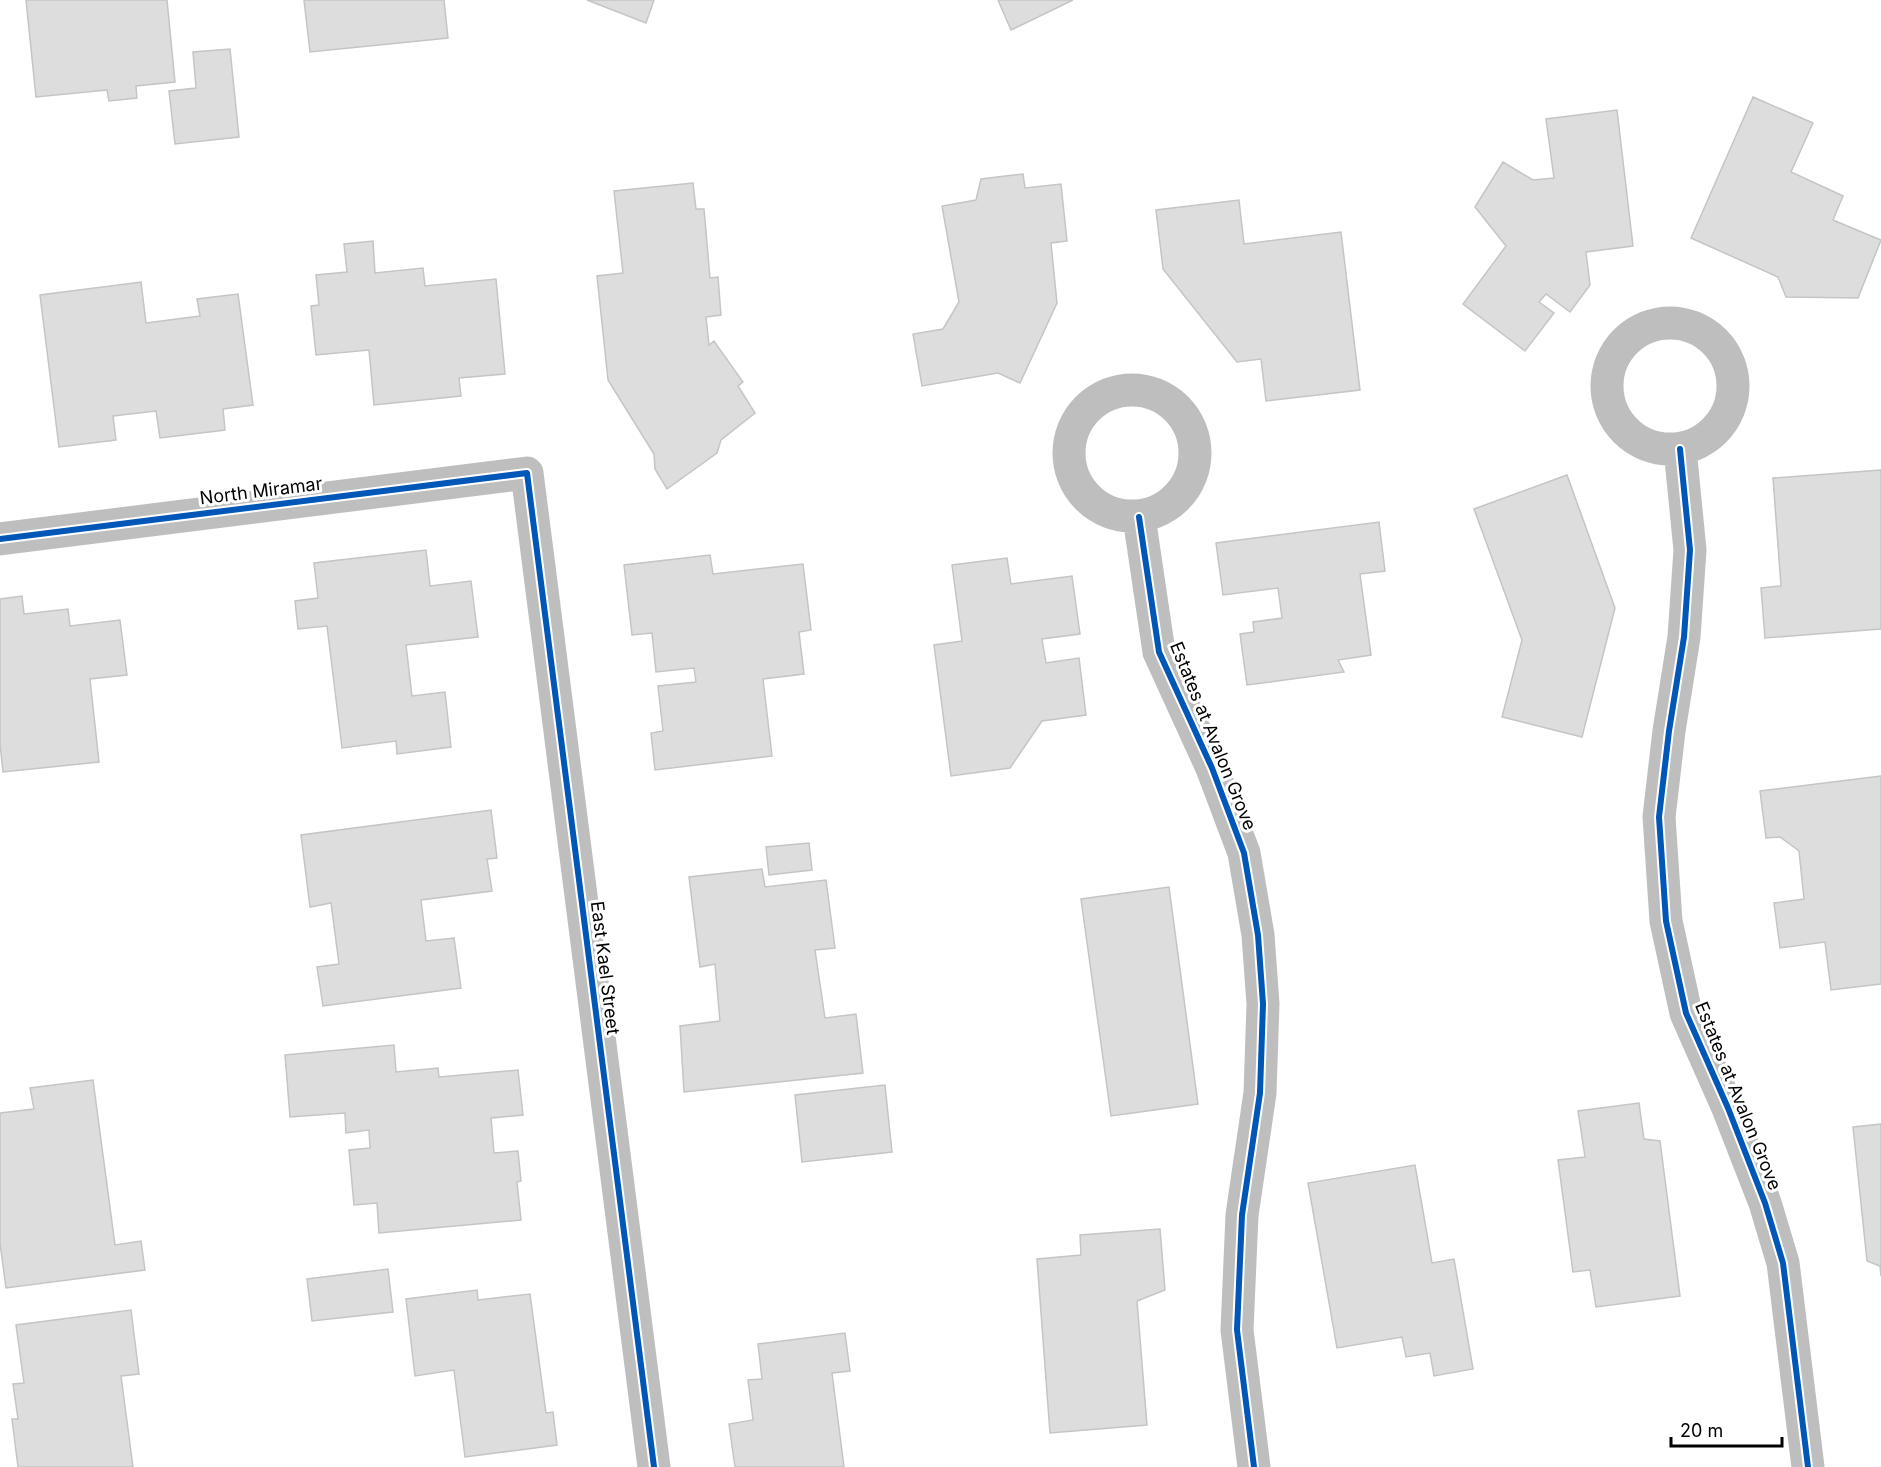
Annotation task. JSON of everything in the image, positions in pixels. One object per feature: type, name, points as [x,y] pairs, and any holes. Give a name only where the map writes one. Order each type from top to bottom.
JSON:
[{"type":"street","name":"Estates at Avalon Grove","points":[[1680,449],[1690,550],[1684,637],[1669,731],[1659,817],[1666,921],[1686,1013],[1728,1108],[1761,1192],[1783,1263],[1809,1467]]},
{"type":"street","name":"North Miramar","points":[[0,539],[527,473]]},
{"type":"street","name":"East Kael Street","points":[[527,473],[654,1467]]},
{"type":"street","name":"Estates at Avalon Grove","points":[[1139,517],[1159,652],[1212,768],[1244,853],[1257,935],[1263,1004],[1260,1093],[1242,1215],[1237,1330],[1254,1467]]},
{"type":"building","points":[[26,0],[167,0],[175,82],[136,86],[137,98],[109,101],[107,90],[36,97]]},
{"type":"building","points":[[304,0],[444,0],[448,38],[310,52]]},
{"type":"building","points":[[587,0],[654,0],[646,23]]},
{"type":"building","points":[[998,0],[1073,0],[1011,30]]},
{"type":"building","points":[[230,49],[239,137],[175,144],[169,91],[196,88],[193,52]]},
{"type":"building","points":[[1753,97],[1813,123],[1791,172],[1843,196],[1833,220],[1881,240],[1858,298],[1786,297],[1778,277],[1691,238]]},
{"type":"building","points":[[1617,110],[1633,246],[1586,252],[1590,285],[1570,312],[1546,294],[1539,302],[1554,313],[1525,351],[1463,304],[1506,246],[1475,207],[1503,162],[1533,180],[1554,178],[1546,119]]},
{"type":"building","points":[[1023,174],[1025,188],[1061,184],[1067,241],[1051,243],[1057,303],[1020,383],[998,373],[922,386],[913,334],[943,329],[959,302],[942,206],[976,200],[981,179]]},
{"type":"building","points":[[693,183],[696,209],[704,209],[710,278],[718,277],[721,315],[706,317],[709,345],[714,341],[743,382],[738,386],[755,413],[721,440],[717,453],[667,489],[655,469],[654,454],[608,380],[597,276],[623,273],[614,191]]},
{"type":"building","points":[[1239,200],[1244,244],[1341,232],[1360,390],[1266,401],[1261,359],[1237,362],[1163,269],[1156,210]]},
{"type":"building","points":[[373,241],[375,273],[423,268],[425,286],[496,279],[505,374],[459,378],[461,396],[374,405],[369,350],[316,355],[311,306],[319,305],[316,275],[347,272],[344,244]]},
{"type":"building","points":[[141,282],[146,323],[200,316],[197,299],[238,294],[253,405],[223,409],[225,430],[160,438],[156,411],[113,416],[116,440],[59,447],[40,295]]},
{"type":"building","points":[[1881,470],[1881,629],[1765,638],[1761,588],[1781,586],[1773,478]]},
{"type":"building","points":[[1567,475],[1615,608],[1582,737],[1502,717],[1522,640],[1474,509]]},
{"type":"building","points":[[1379,522],[1385,571],[1360,574],[1371,655],[1338,660],[1344,672],[1247,685],[1240,634],[1254,632],[1253,622],[1282,618],[1278,588],[1223,595],[1216,543]]},
{"type":"building","points":[[426,550],[430,586],[471,581],[478,637],[406,645],[412,696],[445,692],[451,747],[397,754],[396,741],[342,748],[327,626],[298,629],[295,601],[318,598],[314,563]]},
{"type":"building","points":[[710,555],[713,574],[803,564],[811,630],[799,632],[804,674],[763,679],[772,756],[655,770],[651,733],[663,731],[658,686],[696,682],[694,668],[656,672],[652,633],[632,635],[624,565]]},
{"type":"building","points":[[1007,558],[1011,584],[1072,576],[1080,634],[1042,639],[1046,663],[1079,658],[1086,715],[1042,721],[1010,768],[951,776],[934,645],[962,641],[952,565]]},
{"type":"building","points":[[22,596],[24,614],[68,609],[70,626],[120,620],[127,675],[90,679],[99,762],[3,772],[0,744],[0,599]]},
{"type":"building","points":[[1881,776],[1881,984],[1831,990],[1825,942],[1780,948],[1774,903],[1804,899],[1799,851],[1780,837],[1766,838],[1760,791]]},
{"type":"building","points":[[491,810],[497,858],[487,859],[492,891],[421,900],[426,941],[454,938],[461,988],[323,1006],[317,967],[339,964],[331,903],[310,907],[301,835]]},
{"type":"building","points":[[809,843],[812,870],[769,875],[766,847]]},
{"type":"building","points":[[762,869],[765,887],[826,880],[835,948],[815,950],[825,1018],[856,1014],[863,1073],[684,1092],[680,1026],[720,1021],[715,964],[700,967],[689,877]]},
{"type":"building","points":[[1169,887],[1198,1104],[1111,1116],[1081,899]]},
{"type":"building","points":[[394,1045],[396,1072],[438,1068],[439,1077],[518,1070],[523,1115],[491,1118],[494,1153],[518,1151],[521,1181],[517,1182],[521,1220],[379,1233],[377,1203],[354,1205],[349,1150],[370,1148],[369,1130],[346,1133],[345,1113],[290,1117],[285,1055]]},
{"type":"building","points":[[93,1080],[115,1245],[141,1241],[145,1270],[6,1288],[0,1243],[0,1113],[34,1109],[30,1088]]},
{"type":"building","points":[[885,1085],[892,1152],[802,1162],[795,1095]]},
{"type":"building","points":[[1639,1103],[1644,1139],[1660,1141],[1680,1296],[1596,1307],[1590,1270],[1573,1272],[1558,1160],[1585,1157],[1578,1111]]},
{"type":"building","points":[[1881,1124],[1881,1276],[1880,1266],[1867,1261],[1853,1127]]},
{"type":"building","points":[[1415,1165],[1432,1263],[1454,1259],[1473,1369],[1434,1376],[1430,1353],[1406,1357],[1402,1337],[1337,1348],[1308,1183]]},
{"type":"building","points":[[1160,1229],[1165,1290],[1137,1301],[1147,1425],[1050,1433],[1037,1259],[1081,1255],[1080,1235]]},
{"type":"building","points":[[388,1269],[393,1312],[312,1321],[307,1279]]},
{"type":"building","points":[[477,1290],[478,1300],[530,1294],[546,1413],[553,1412],[557,1445],[465,1457],[454,1370],[415,1376],[406,1299]]},
{"type":"building","points":[[131,1310],[139,1374],[121,1376],[133,1467],[18,1467],[12,1419],[18,1419],[13,1384],[24,1383],[16,1325]]},
{"type":"building","points":[[845,1333],[850,1371],[832,1373],[844,1467],[735,1467],[729,1424],[753,1420],[748,1380],[762,1379],[758,1344]]},
{"type":"cycle path","points":[[1680,449],[1690,550],[1684,637],[1669,731],[1659,817],[1666,921],[1686,1013],[1728,1108],[1765,1203],[1783,1263],[1808,1467]]},
{"type":"cycle path","points":[[0,539],[527,473],[654,1467]]},
{"type":"cycle path","points":[[1139,517],[1159,652],[1212,768],[1244,853],[1258,935],[1263,1004],[1260,1093],[1242,1215],[1237,1330],[1254,1467]]}]
